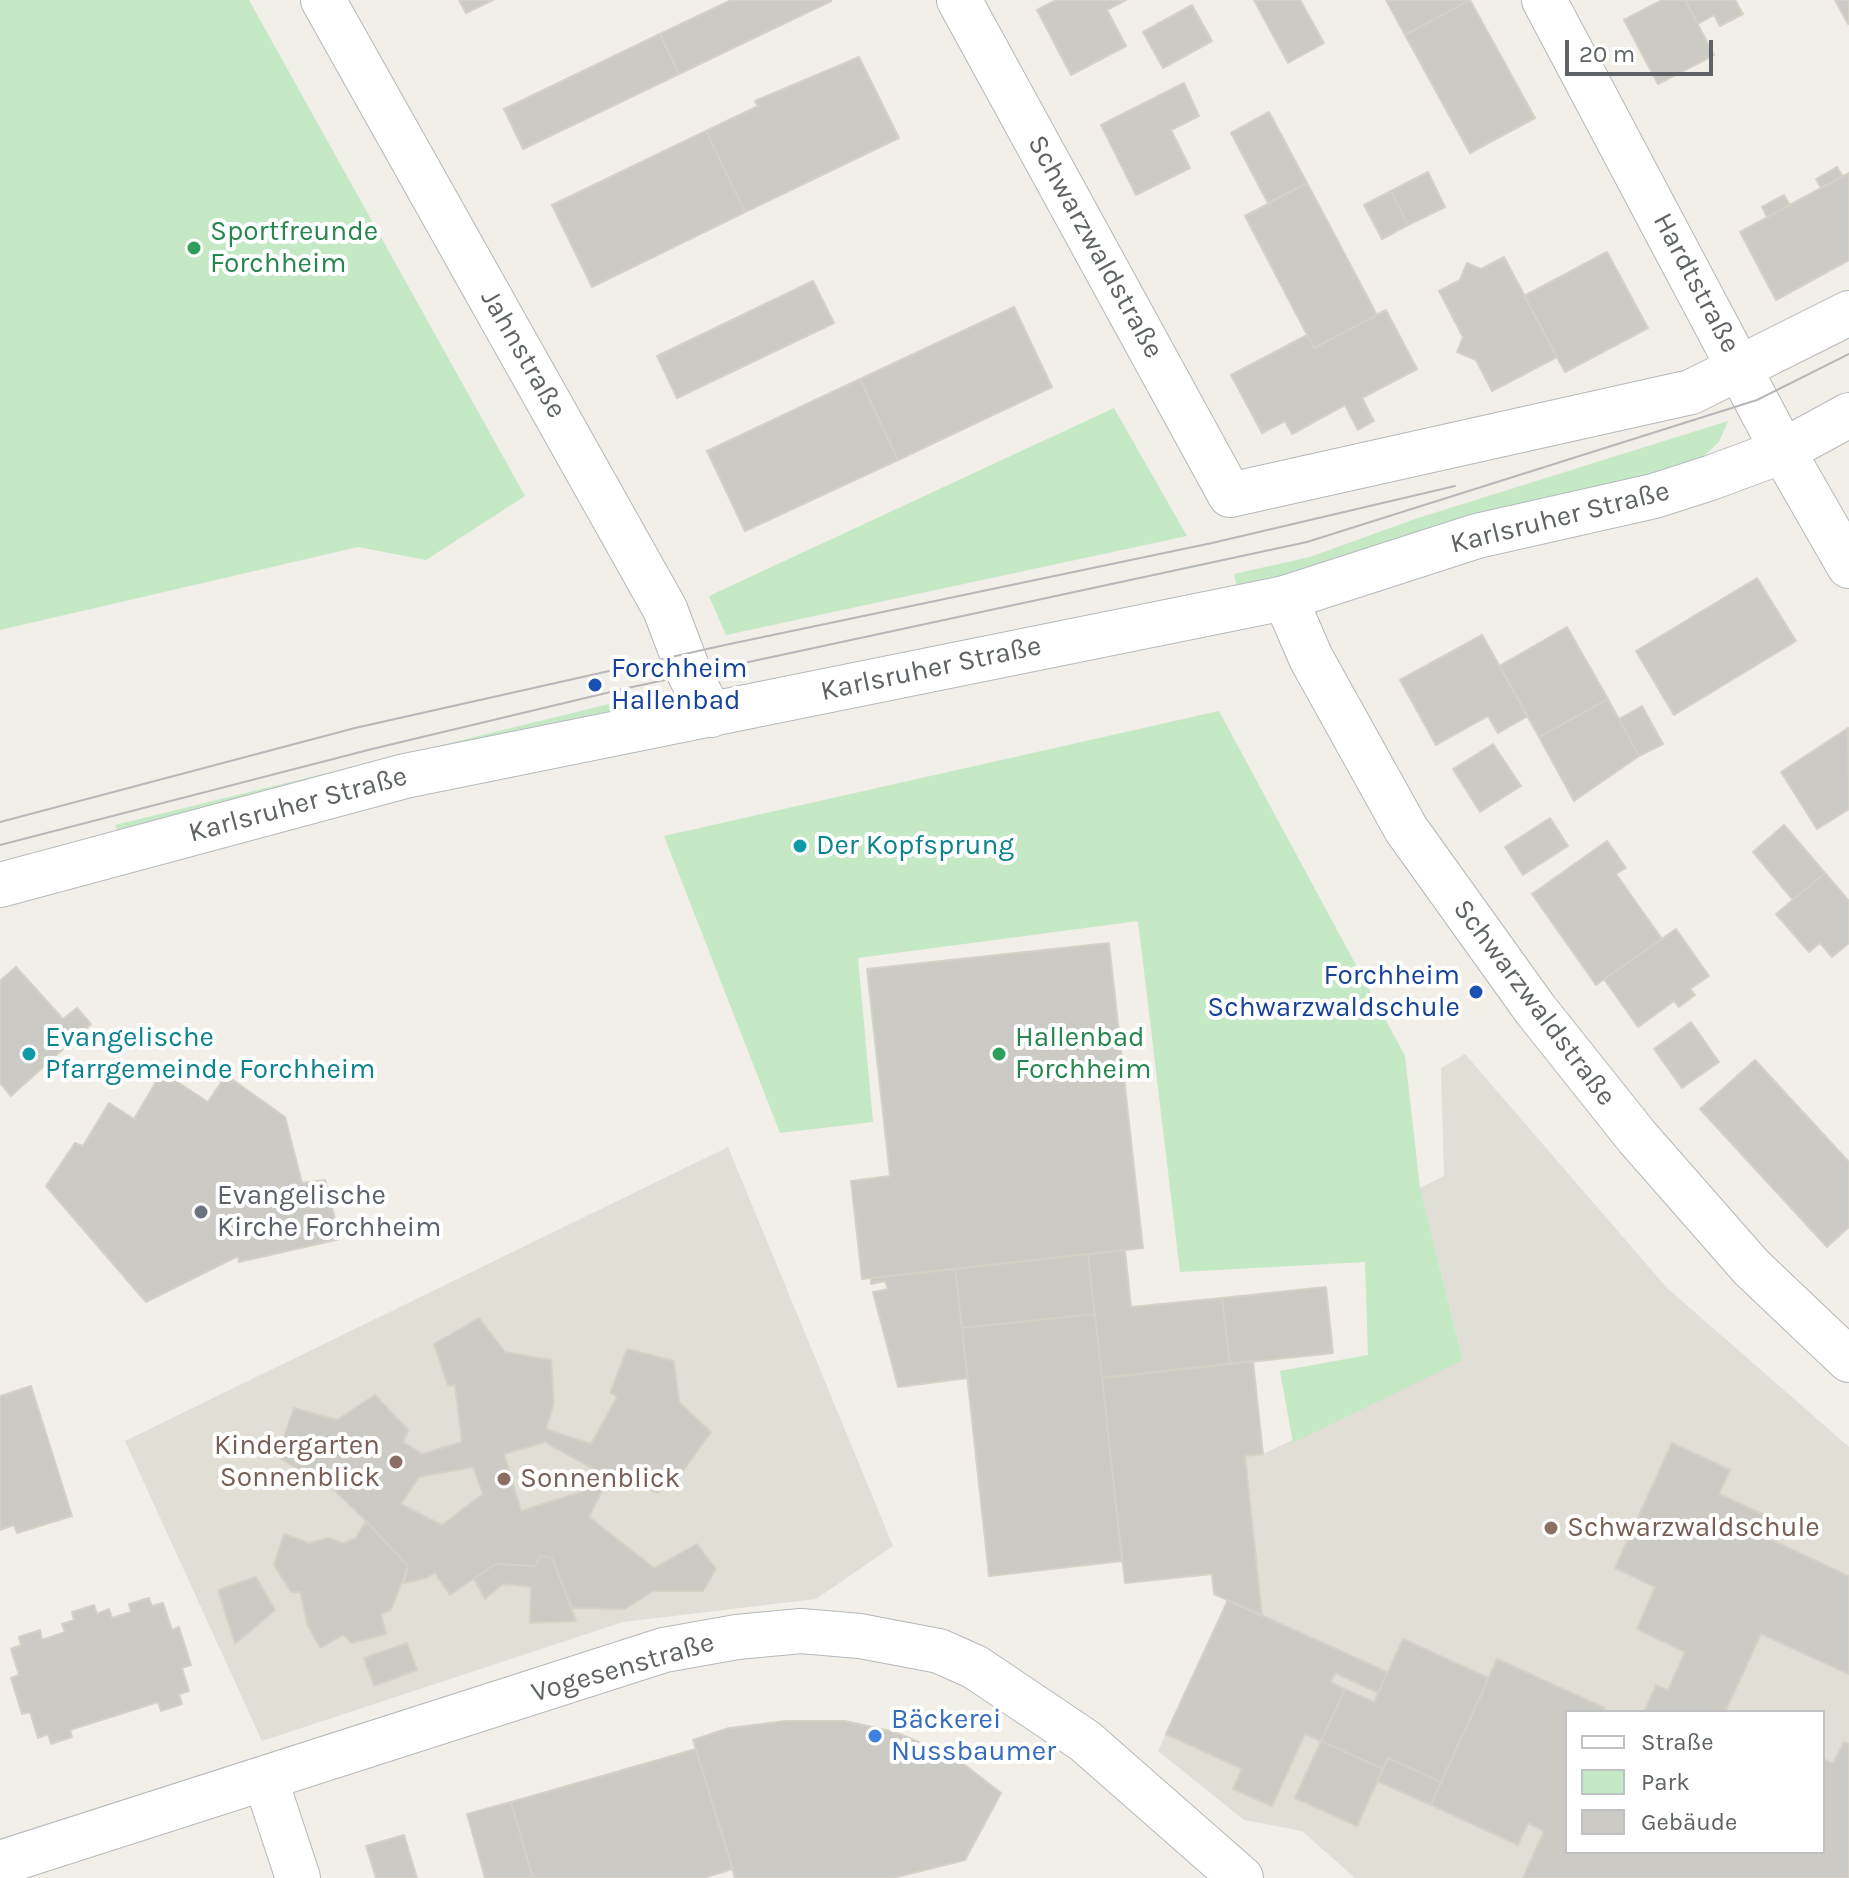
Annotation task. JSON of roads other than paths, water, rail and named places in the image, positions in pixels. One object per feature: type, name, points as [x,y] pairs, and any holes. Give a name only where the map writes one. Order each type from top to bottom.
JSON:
[{"type":"street","name":"Jahnstraße","points":[[323,0],[665,609],[690,675],[711,715]]},
{"type":"street","name":"Schwarzwaldstraße","points":[[959,0],[1230,495],[1691,392],[1742,367]]},
{"type":"street","name":"Hardtstraße","points":[[1544,0],[1742,367],[1783,451],[1849,566]]},
{"type":"street","points":[[1742,367],[1849,313]]},
{"type":"street","name":"Karlsruher Straße","points":[[0,885],[405,776],[1285,598],[1477,536],[1654,496],[1783,451],[1849,415]]},
{"type":"street","name":"Schwarzwaldstraße","points":[[1285,598],[1311,658],[1406,829],[1535,1009],[1637,1137],[1751,1267],[1849,1360]]},
{"type":"street","name":"Vogesenstraße","points":[[0,1863],[664,1650],[737,1637],[801,1631],[860,1636],[939,1651],[975,1667],[1085,1741],[1241,1878]]},
{"type":"street","points":[[265,1778],[298,1878]]},
{"type":"tram line","points":[[0,845],[372,749],[623,689],[1307,542],[1757,400],[1849,354]]},
{"type":"tram line","points":[[0,822],[355,728],[725,645],[1212,543],[1455,486]]},
{"type":"place","name":"Sportfreunde Forchheim","points":[[194,248]]},
{"type":"place","name":"Forchheim Hallenbad","points":[[595,685]]},
{"type":"place","name":"Der Kopfsprung","points":[[800,846]]},
{"type":"place","name":"Forchheim Schwarzwaldschule","points":[[1476,992]]},
{"type":"place","name":"Evangelische Pfarrgemeinde Forchheim","points":[[29,1054]]},
{"type":"place","name":"Hallenbad Forchheim","points":[[999,1054]]},
{"type":"place","name":"Evangelische Kirche Forchheim","points":[[201,1212]]},
{"type":"place","name":"Kindergarten Sonnenblick","points":[[396,1462]]},
{"type":"place","name":"Sonnenblick","points":[[504,1479]]},
{"type":"place","name":"Schwarzwaldschule","points":[[1551,1528]]},
{"type":"place","name":"Bäckerei Nussbaumer","points":[[875,1736]]}]
